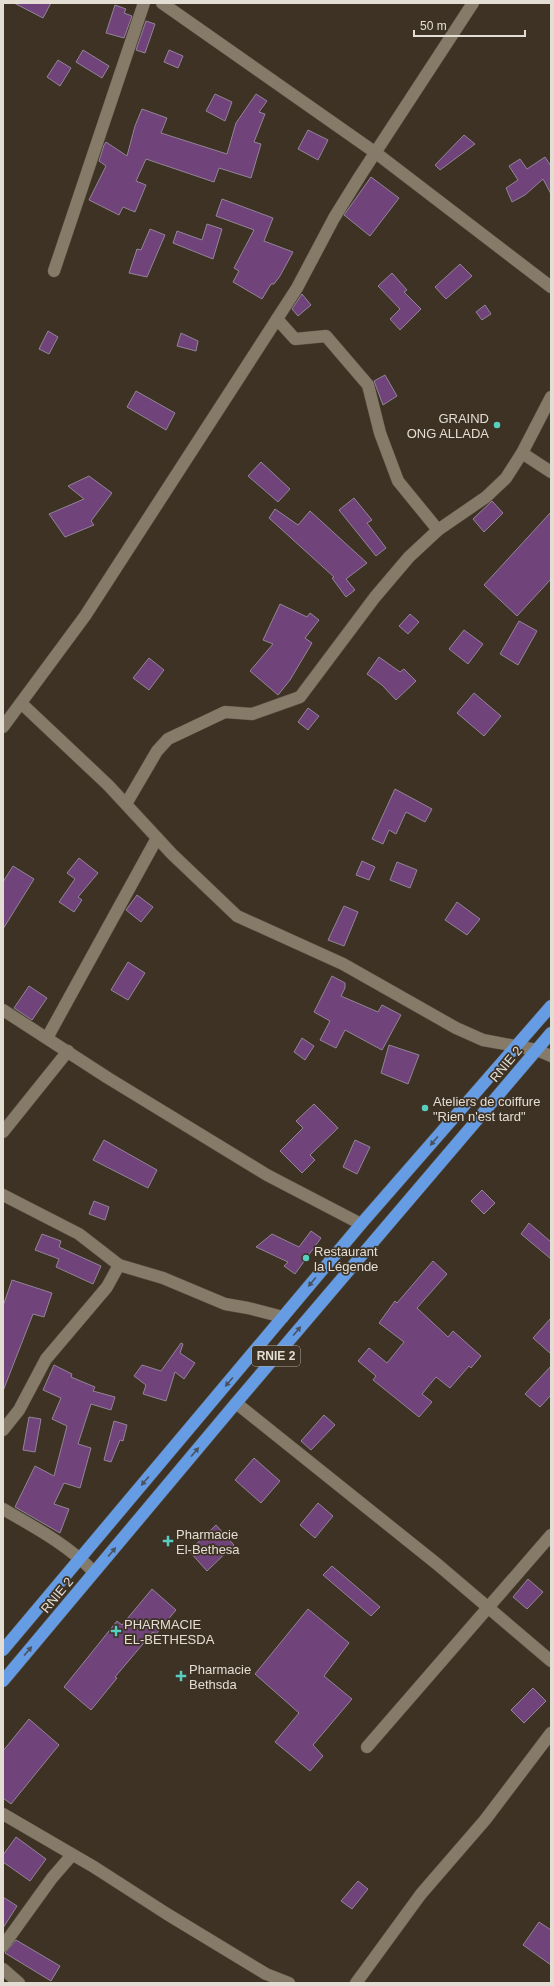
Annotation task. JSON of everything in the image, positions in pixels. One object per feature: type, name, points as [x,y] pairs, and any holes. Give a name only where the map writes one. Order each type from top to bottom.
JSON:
[{"type":"highway","name":"RNIE 2","points":[[3,1650],[361,1224],[551,1006]]},
{"type":"highway","name":"RNIE 2","points":[[3,1681],[236,1403],[551,1033]]},
{"type":"street","points":[[54,271],[144,3]]},
{"type":"street","points":[[162,3],[376,153],[551,288]]},
{"type":"street","points":[[3,727],[85,616],[297,288],[334,218],[473,3]]},
{"type":"street","points":[[277,319],[295,339],[326,336],[368,385],[380,433],[398,481],[438,530]]},
{"type":"street","points":[[126,804],[157,751],[168,739],[225,712],[252,714],[300,697],[376,597],[409,557],[438,530],[491,492],[506,478],[522,452],[551,397]]},
{"type":"street","points":[[522,452],[551,472]]},
{"type":"street","points":[[20,703],[62,740],[126,804],[157,838],[237,916],[343,964],[456,1028],[483,1040],[536,1050],[551,1056]]},
{"type":"street","points":[[47,1038],[157,838]]},
{"type":"street","points":[[3,1010],[27,1027],[68,1051],[108,1078],[267,1175],[361,1224]]},
{"type":"street","points":[[3,1132],[68,1051]]},
{"type":"street","points":[[3,1195],[79,1234],[119,1265],[163,1278],[225,1304],[284,1317]]},
{"type":"street","points":[[3,1430],[19,1410],[46,1359],[107,1286],[119,1265]]},
{"type":"street","points":[[236,1403],[437,1564],[551,1661]]},
{"type":"street","points":[[3,1510],[54,1539],[80,1558],[94,1572]]},
{"type":"street","points":[[367,1748],[551,1535]]},
{"type":"street","points":[[356,1983],[421,1894],[485,1820],[551,1733]]},
{"type":"street","points":[[3,1814],[266,1974],[289,1983]]},
{"type":"street","points":[[3,1946],[52,1878],[72,1855]]},
{"type":"street","points":[[3,1969],[19,1983]]},
{"type":"building","points":[[14,3],[51,3],[43,18]]},
{"type":"building","points":[[115,5],[126,9],[124,13],[132,16],[124,38],[106,33]]},
{"type":"building","points":[[146,21],[155,24],[145,53],[136,50]]},
{"type":"building","points":[[83,50],[109,66],[102,78],[76,62]]},
{"type":"building","points":[[169,50],[183,56],[178,68],[164,62]]},
{"type":"building","points":[[58,60],[71,68],[60,86],[47,77]]},
{"type":"building","points":[[215,94],[232,102],[225,121],[206,111]]},
{"type":"building","points":[[256,94],[267,101],[259,112],[265,114],[254,142],[261,144],[251,178],[219,168],[214,182],[146,159],[136,181],[146,185],[135,212],[123,207],[119,215],[89,200],[106,166],[99,161],[104,145],[106,142],[127,156],[135,126],[142,109],[167,118],[161,133],[227,154],[236,123]]},
{"type":"building","points":[[308,130],[328,140],[318,160],[298,149]]},
{"type":"building","points":[[464,135],[475,144],[440,170],[435,165]]},
{"type":"building","points":[[545,157],[551,166],[551,194],[543,179],[525,195],[512,202],[506,188],[518,180],[509,166],[520,159],[527,169]]},
{"type":"building","points":[[371,177],[399,198],[370,236],[344,215]]},
{"type":"building","points":[[222,199],[273,218],[264,241],[293,252],[280,276],[274,284],[271,284],[262,299],[233,282],[239,271],[234,268],[254,230],[216,216]]},
{"type":"building","points":[[207,224],[222,229],[213,259],[173,243],[177,231],[202,240]]},
{"type":"building","points":[[150,229],[165,235],[147,277],[129,273],[137,249],[141,250]]},
{"type":"building","points":[[460,264],[472,276],[446,299],[435,287]]},
{"type":"building","points":[[392,273],[407,290],[404,292],[421,309],[400,330],[390,319],[400,309],[378,286]]},
{"type":"building","points":[[302,294],[311,305],[298,316],[292,309]]},
{"type":"building","points":[[485,305],[491,314],[482,320],[476,312]]},
{"type":"building","points":[[48,331],[58,337],[49,354],[39,349]]},
{"type":"building","points":[[181,333],[198,341],[196,351],[177,346]]},
{"type":"building","points":[[385,375],[397,396],[383,405],[374,381]]},
{"type":"building","points":[[136,391],[175,413],[166,430],[127,407]]},
{"type":"building","points":[[261,462],[290,489],[278,502],[248,476]]},
{"type":"building","points":[[89,476],[112,493],[91,521],[94,525],[65,537],[49,514],[84,499],[68,486]]},
{"type":"building","points":[[354,498],[372,520],[367,523],[386,548],[376,556],[339,510]]},
{"type":"building","points":[[492,501],[503,513],[484,532],[473,519]]},
{"type":"building","points":[[275,509],[298,525],[310,511],[367,563],[346,579],[355,590],[346,597],[332,578],[334,577],[269,518]]},
{"type":"building","points":[[551,512],[551,579],[517,616],[484,585]]},
{"type":"building","points":[[280,604],[307,617],[310,613],[319,620],[305,638],[312,643],[290,680],[278,695],[250,671],[273,644],[263,640]]},
{"type":"building","points":[[410,614],[419,622],[408,634],[399,626]]},
{"type":"building","points":[[519,621],[537,631],[518,665],[500,654]]},
{"type":"building","points":[[464,630],[483,644],[468,664],[449,649]]},
{"type":"building","points":[[379,657],[400,672],[404,669],[416,681],[396,700],[382,685],[367,674]]},
{"type":"building","points":[[149,658],[164,670],[149,690],[133,678]]},
{"type":"building","points":[[474,693],[501,716],[484,736],[457,713]]},
{"type":"building","points":[[308,708],[319,716],[308,730],[298,722]]},
{"type":"building","points":[[395,789],[432,809],[425,822],[406,812],[396,834],[389,830],[383,844],[372,839]]},
{"type":"building","points":[[79,858],[98,873],[78,897],[82,900],[74,912],[59,902],[75,879],[67,873]]},
{"type":"building","points":[[362,861],[375,867],[369,880],[356,875]]},
{"type":"building","points":[[397,862],[417,870],[410,888],[390,880]]},
{"type":"building","points":[[13,866],[34,879],[3,929],[3,882]]},
{"type":"building","points":[[137,895],[153,907],[141,922],[126,910]]},
{"type":"building","points":[[457,902],[480,919],[467,935],[445,920]]},
{"type":"building","points":[[344,906],[358,912],[344,946],[328,940]]},
{"type":"building","points":[[128,962],[145,973],[128,1000],[111,990]]},
{"type":"building","points":[[332,976],[345,983],[345,988],[341,996],[378,1012],[382,1005],[401,1015],[382,1050],[345,1030],[336,1048],[320,1040],[330,1021],[314,1012]]},
{"type":"building","points":[[29,986],[47,998],[32,1020],[14,1008]]},
{"type":"building","points":[[302,1038],[314,1046],[305,1060],[294,1052]]},
{"type":"building","points":[[389,1045],[419,1055],[408,1084],[381,1073]]},
{"type":"building","points":[[314,1104],[338,1128],[310,1155],[315,1160],[302,1173],[280,1151],[303,1128],[296,1121]]},
{"type":"building","points":[[104,1140],[157,1170],[148,1188],[93,1160]]},
{"type":"building","points":[[355,1140],[370,1147],[357,1174],[343,1167]]},
{"type":"building","points":[[482,1190],[495,1203],[484,1214],[471,1201]]},
{"type":"building","points":[[94,1201],[109,1207],[105,1220],[89,1214]]},
{"type":"building","points":[[529,1223],[551,1242],[551,1259],[521,1234]]},
{"type":"building","points":[[311,1231],[321,1238],[295,1274],[284,1266],[288,1262],[256,1247],[272,1234],[299,1247]]},
{"type":"building","points":[[42,1234],[61,1241],[59,1247],[101,1266],[93,1284],[56,1267],[59,1259],[35,1250]]},
{"type":"building","points":[[433,1261],[447,1274],[417,1308],[448,1337],[453,1331],[481,1356],[471,1368],[469,1366],[450,1388],[436,1377],[422,1394],[432,1402],[419,1417],[373,1380],[376,1376],[358,1361],[369,1348],[387,1363],[404,1342],[379,1323],[395,1301],[397,1303]]},
{"type":"building","points":[[12,1280],[52,1293],[44,1317],[33,1314],[3,1391],[3,1306]]},
{"type":"building","points":[[551,1318],[551,1354],[533,1338]]},
{"type":"building","points":[[181,1343],[183,1344],[180,1353],[195,1363],[184,1379],[175,1372],[166,1401],[143,1394],[146,1385],[134,1376],[142,1365],[161,1371]]},
{"type":"building","points":[[54,1365],[72,1374],[71,1377],[95,1387],[93,1391],[115,1397],[111,1410],[91,1404],[78,1444],[91,1448],[80,1488],[64,1483],[54,1504],[69,1509],[60,1533],[15,1507],[35,1466],[54,1476],[67,1426],[52,1419],[61,1398],[43,1390]]},
{"type":"building","points":[[551,1366],[551,1395],[540,1407],[525,1394]]},
{"type":"building","points":[[324,1415],[335,1425],[311,1450],[301,1441]]},
{"type":"building","points":[[29,1417],[41,1419],[35,1452],[23,1450]]},
{"type":"building","points":[[114,1421],[127,1425],[123,1441],[120,1440],[111,1462],[104,1460]]},
{"type":"building","points":[[254,1458],[280,1481],[261,1503],[235,1480]]},
{"type":"building","points":[[318,1503],[333,1516],[315,1538],[300,1525]]},
{"type":"building","points":[[216,1525],[234,1545],[207,1571],[189,1551]]},
{"type":"building","points":[[332,1566],[380,1607],[371,1616],[323,1575]]},
{"type":"building","points":[[528,1579],[543,1592],[527,1609],[513,1597]]},
{"type":"building","points":[[152,1589],[176,1610],[156,1634],[153,1632],[115,1677],[117,1678],[91,1710],[64,1687],[117,1621],[122,1625]]},
{"type":"building","points":[[308,1609],[349,1643],[324,1676],[352,1699],[313,1745],[323,1756],[310,1771],[275,1742],[299,1713],[255,1674]]},
{"type":"building","points":[[533,1688],[546,1701],[524,1723],[511,1710]]},
{"type":"building","points":[[29,1719],[59,1745],[11,1804],[3,1798],[3,1751]]},
{"type":"building","points":[[16,1837],[46,1859],[30,1881],[3,1862],[3,1855]]},
{"type":"building","points":[[358,1881],[368,1889],[352,1909],[341,1901]]},
{"type":"building","points":[[3,1897],[17,1906],[3,1928]]},
{"type":"building","points":[[539,1922],[551,1930],[551,1965],[523,1945]]},
{"type":"building","points":[[16,1940],[60,1966],[51,1981],[5,1953]]},
{"type":"place","name":"GRAIND ONG ALLADA","points":[[497,425]]},
{"type":"place","name":"Ateliers de coiffure \"Rien n'est tard\"","points":[[425,1108]]},
{"type":"place","name":"Restaurant la Légende","points":[[306,1258]]},
{"type":"place","name":"Pharmacie El-Bethesa","points":[[168,1541]]},
{"type":"place","name":"PHARMACIE EL-BETHESDA","points":[[116,1631]]},
{"type":"place","name":"Pharmacie Bethsda","points":[[181,1676]]}]
